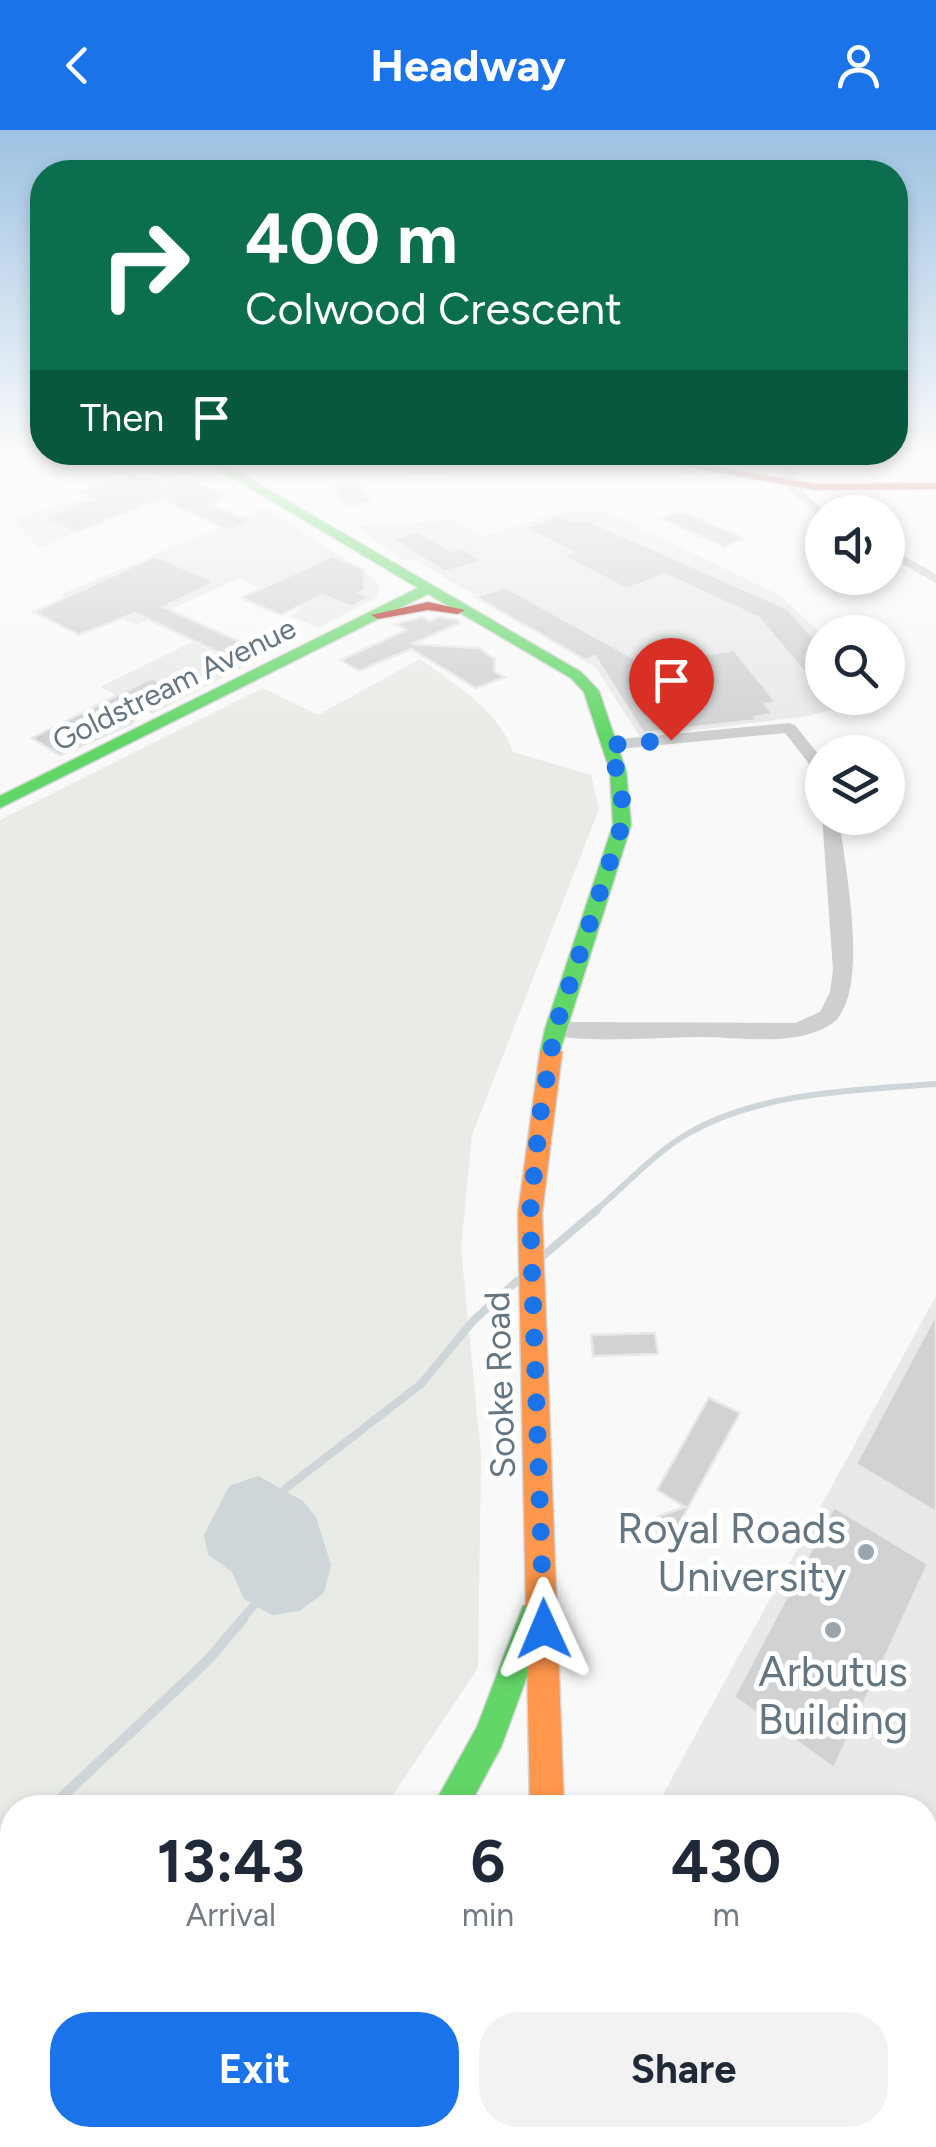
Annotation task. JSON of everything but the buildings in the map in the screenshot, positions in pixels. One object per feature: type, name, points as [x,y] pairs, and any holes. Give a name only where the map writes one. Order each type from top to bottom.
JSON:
[{"type":"main road","name":"Sooke Road","points":[[359,549],[576,676],[590,690],[622,789],[622,825],[555,1029],[540,1116],[530,1213],[547,1795]]},
{"type":"main road","name":"Goldstream Avenue","points":[[0,802],[427,590]]},
{"type":"main road","points":[[378,616],[428,606],[469,612]]},
{"type":"main road","points":[[456,1795],[490,1736],[543,1592]]},
{"type":"street","points":[[905,561],[936,578]]},
{"type":"street","points":[[609,745],[790,728],[805,747]]},
{"type":"street","points":[[555,1029],[795,1030],[820,1023],[835,1008],[840,988],[841,921],[832,835]]},
{"type":"shaded area","points":[[169,549],[329,549],[376,580],[380,590],[374,599],[318,628],[290,616],[302,609],[239,578],[137,625],[60,595]]},
{"type":"shaded area","points":[[388,549],[684,549],[781,596],[805,619],[805,715],[812,715],[640,737],[596,668],[414,559],[405,561]]},
{"type":"shaded area","points":[[192,642],[243,667],[152,714],[100,687]]},
{"type":"shaded area","points":[[420,659],[486,711],[513,752],[591,775],[599,809],[472,1135],[461,1248],[481,1455],[478,1668],[393,1795],[0,1795],[0,820],[263,688],[318,715]]},
{"type":"shaded area","name":"Royal Roads University","points":[[936,1296],[936,1795],[663,1795]]},
{"type":"shaded area","points":[[258,1476],[303,1501],[316,1517],[331,1565],[324,1593],[299,1611],[272,1615],[244,1599],[232,1572],[208,1554],[204,1535],[229,1486]]},
{"type":"waterway","points":[[594,1212],[664,1150],[717,1119],[809,1095],[936,1084]]},
{"type":"waterway","points":[[544,1255],[597,1210]]},
{"type":"waterway","points":[[285,1489],[421,1384],[473,1321],[517,1281]]},
{"type":"waterway","points":[[240,1621],[255,1604]]},
{"type":"waterway","points":[[64,1795],[207,1661],[243,1619]]},
{"type":"traffic: fast","points":[[361,549],[576,675],[591,691],[618,771],[622,825],[555,1029],[551,1052]]},
{"type":"traffic: fast","points":[[0,803],[427,589]]},
{"type":"traffic: fast","points":[[456,1795],[490,1736],[534,1617]]},
{"type":"traffic: slow","points":[[547,1795],[530,1213],[551,1052]]},
{"type":"traffic: jam","points":[[378,615],[428,606],[458,610]]},
{"type":"place","name":"Royal Roads University","points":[[866,1552]]},
{"type":"place","name":"Arbutus Building","points":[[833,1630]]},
{"type":"route","points":[[544,1629],[530,1288],[530,1213],[540,1116],[555,1029],[622,825],[622,789],[609,745],[671,740]]}]
